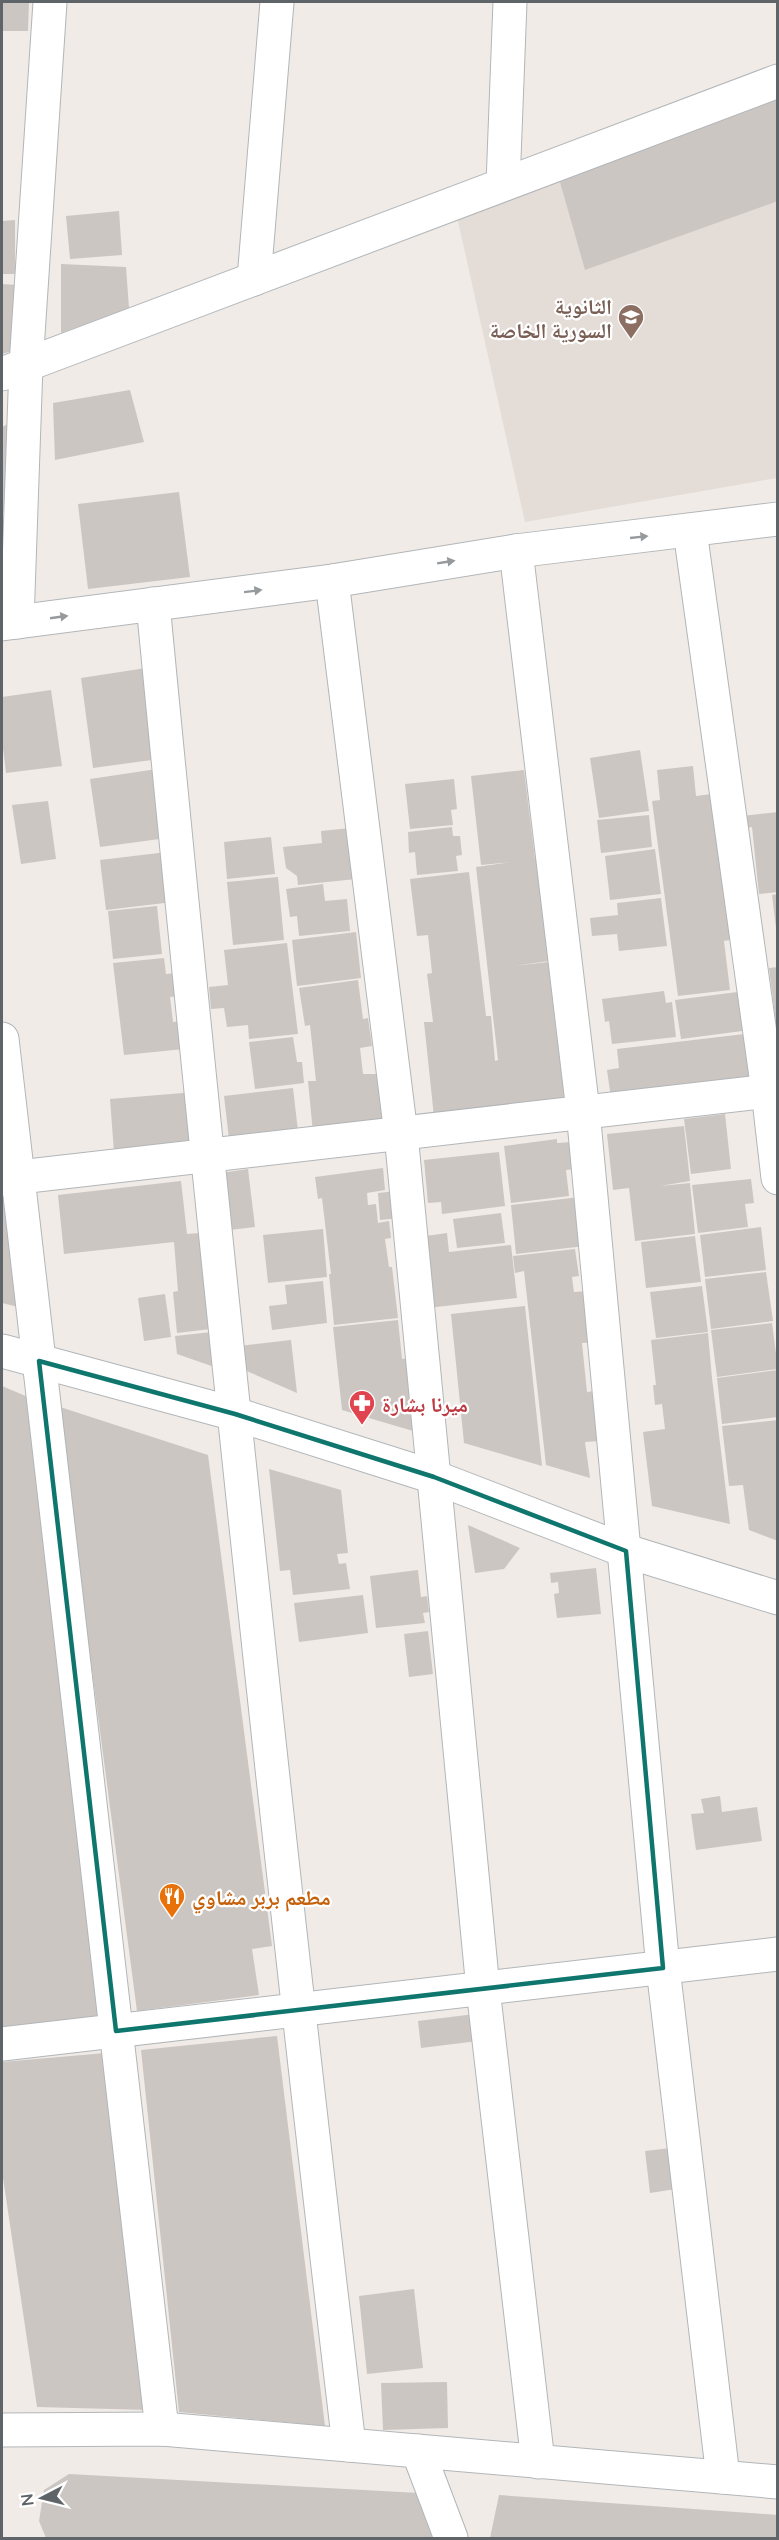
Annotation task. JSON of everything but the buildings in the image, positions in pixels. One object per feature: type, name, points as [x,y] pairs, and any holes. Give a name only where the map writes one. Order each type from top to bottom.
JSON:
[{"type":"street","points":[[50,2],[14,370],[9,623],[332,581],[516,551],[777,519]]},
{"type":"street","points":[[254,279],[277,2]]},
{"type":"street","points":[[503,184],[510,2]]},
{"type":"street","points":[[14,370],[777,81]]},
{"type":"street","points":[[690,531],[772,1090],[777,1178]]},
{"type":"street","points":[[516,551],[583,1111],[626,1551],[663,1968],[723,2477]]},
{"type":"street","points":[[332,581],[401,1134],[483,1989],[538,2462]]},
{"type":"street","points":[[153,604],[206,1156],[297,2010],[349,2445]]},
{"type":"street","points":[[2,1039],[10,1178],[39,1361],[162,2429]]},
{"type":"street","points":[[10,1178],[772,1090]]},
{"type":"street","points":[[2,1351],[235,1414],[434,1477],[626,1551],[777,1598]]},
{"type":"street","points":[[2,2044],[777,1954]]},
{"type":"street","points":[[2,2430],[162,2429],[777,2482]]},
{"type":"street","points":[[418,2451],[451,2538]]},
{"type":"highlighted area","points":[[39,1361],[235,1414],[434,1477],[626,1551],[663,1968],[116,2031]]},
{"type":"shaded area","name":"الثانوية السورية الخاصة","points":[[777,93],[777,478],[525,522],[454,203]]},
{"type":"place","name":"الثانوية السورية الخاصة","points":[[631,340]]},
{"type":"place","name":"ميرنا بشارة","points":[[362,1426]]},
{"type":"place","name":"مطعم بربر مشاوي","points":[[172,1919]]}]
